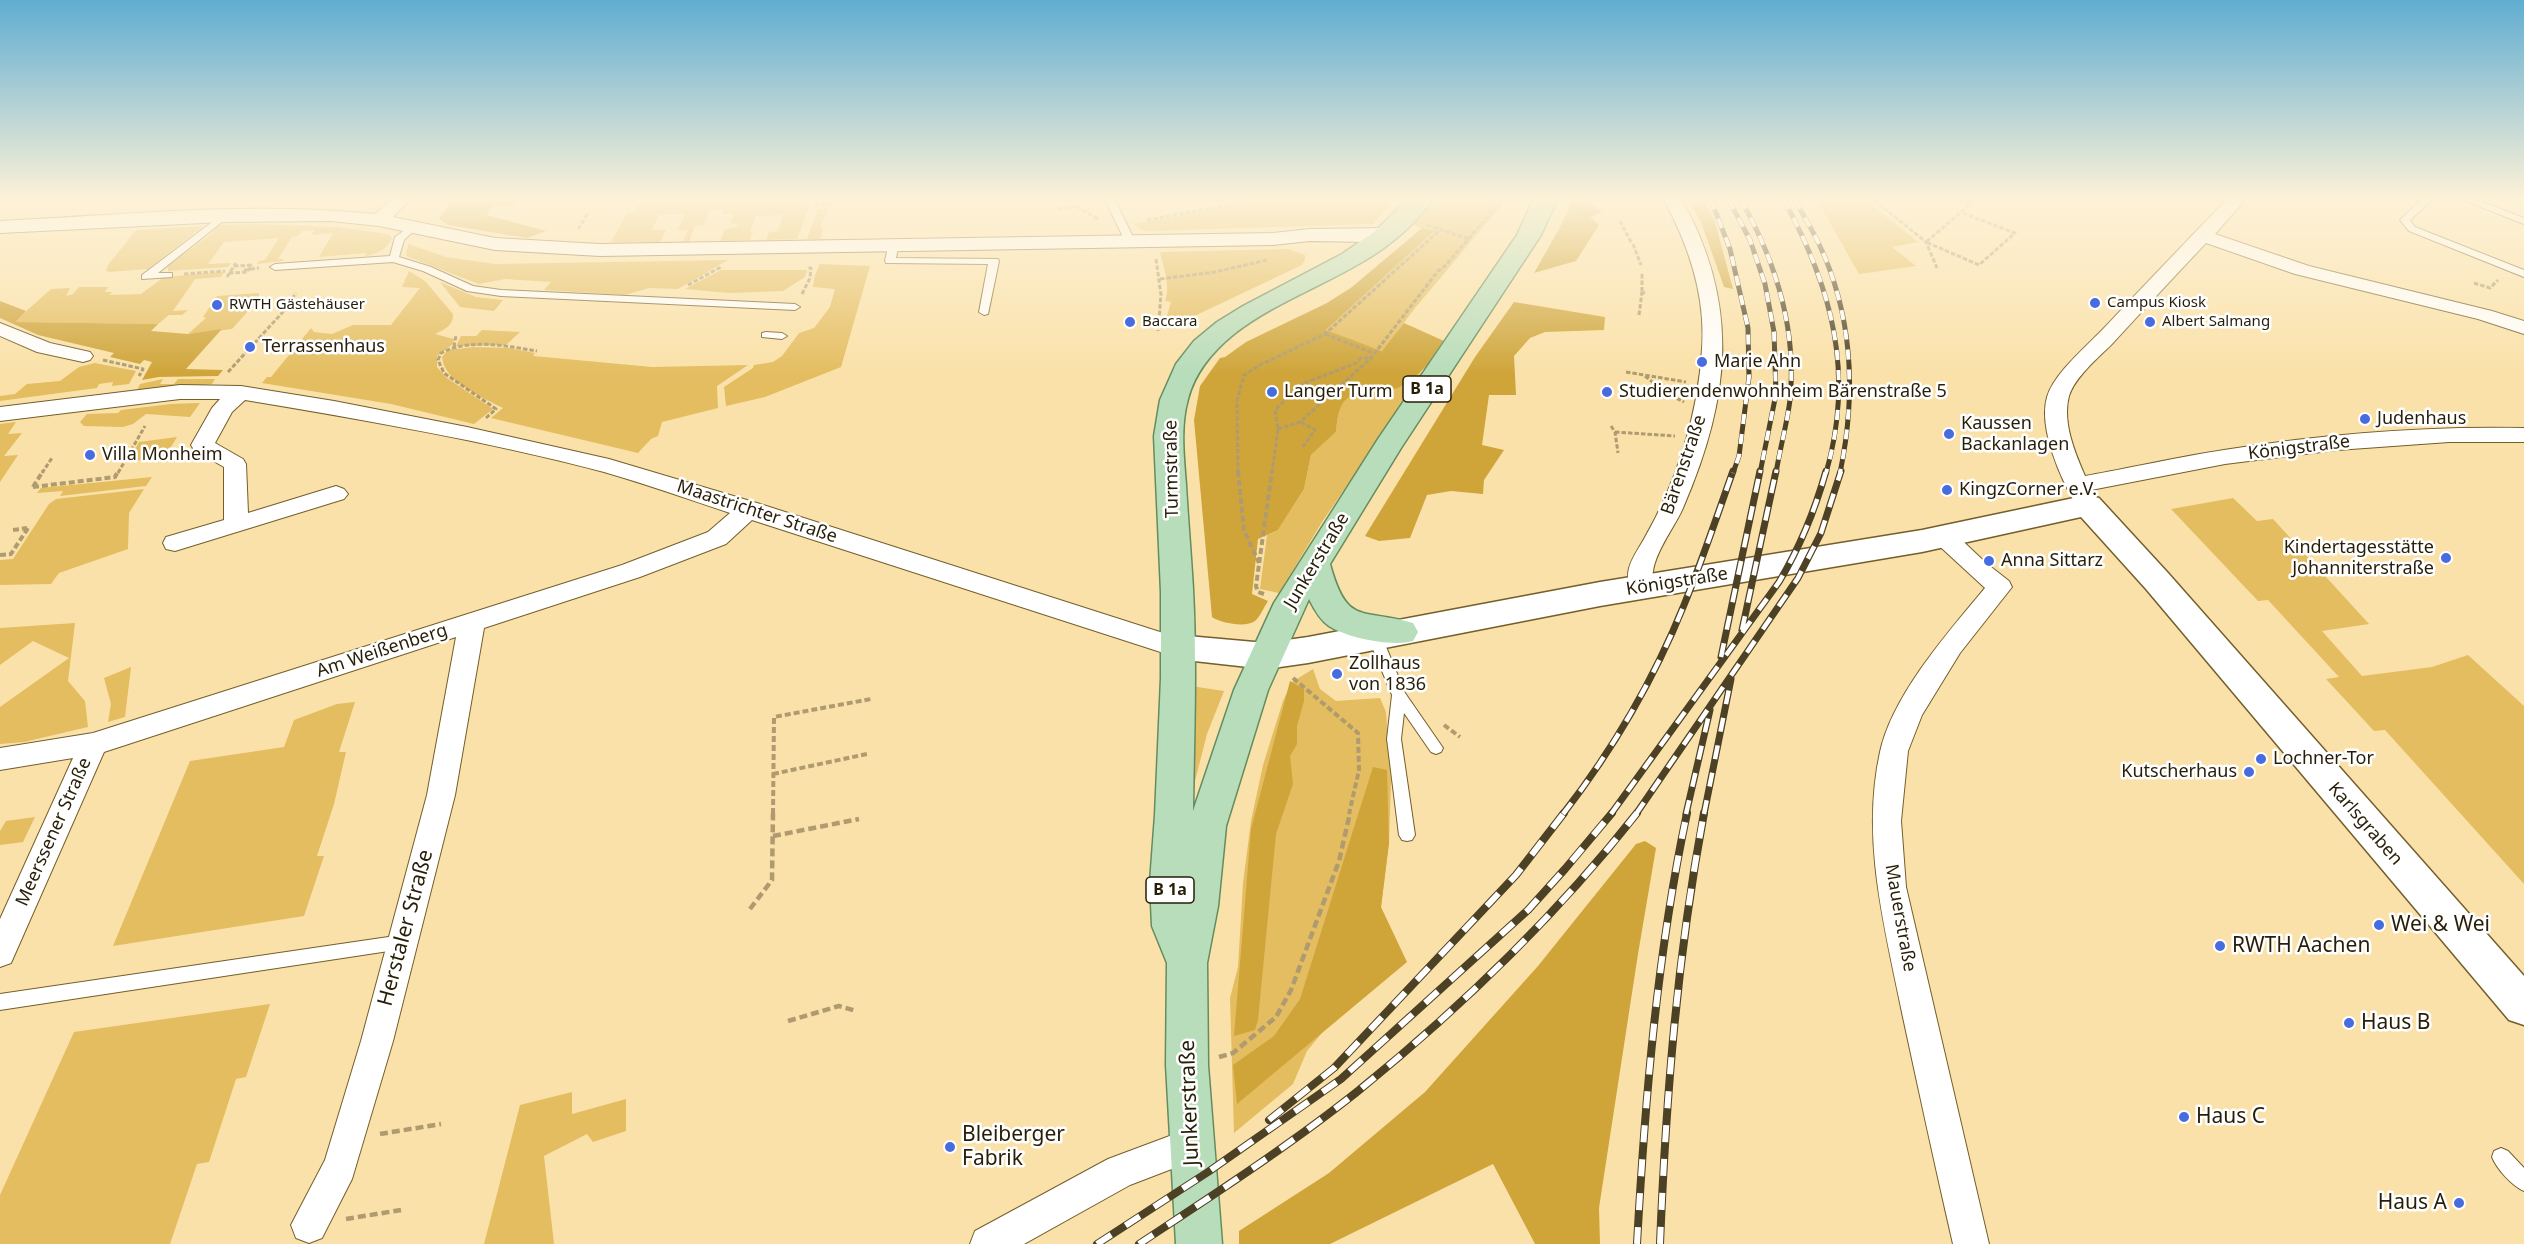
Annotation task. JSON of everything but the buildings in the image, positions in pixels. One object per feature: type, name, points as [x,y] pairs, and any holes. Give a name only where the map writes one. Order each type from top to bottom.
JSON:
[{"type":"main road","name":"Turmstraße","points":[[1176,647],[1177,592],[1168,436],[1169,415],[1174,393],[1190,363],[1213,338],[1235,320],[1337,268],[1350,258]]},
{"type":"main road","name":"Junkerstraße","points":[[1199,1244],[1187,1065],[1186,963],[1198,906],[1206,826],[1251,690],[1290,603],[1388,446],[1514,258]]},
{"type":"main road","points":[[1314,563],[1319,587],[1335,615],[1388,634]]},
{"type":"main road","name":"Junkerstraße","points":[[1176,647],[1178,678],[1174,815],[1169,882],[1172,926],[1186,963]]},
{"type":"street","points":[[1335,258],[1337,268]]},
{"type":"street","name":"Bärenstraße","points":[[1642,587],[1639,576],[1641,565],[1679,491],[1703,411],[1711,353],[1710,299],[1698,258]]},
{"type":"street","points":[[2082,495],[2062,446],[2058,426],[2057,398],[2067,381],[2086,359],[2182,258]]},
{"type":"street","points":[[2267,258],[2302,270],[2485,315],[2524,328]]},
{"type":"street","points":[[0,329],[44,348],[84,356]]},
{"type":"street","name":"Maastrichter Straße","points":[[0,414],[180,392],[241,393],[334,408],[467,434],[609,466],[750,509],[1176,647],[1266,656]]},
{"type":"street","points":[[236,525],[235,464],[202,446],[223,408],[241,393]]},
{"type":"street","name":"Königstraße","points":[[1266,656],[1642,587],[1943,536],[2082,495],[2223,458],[2311,445],[2467,433],[2524,435]]},
{"type":"street","points":[[175,543],[336,494]]},
{"type":"street","name":"Karlsgraben","points":[[2082,495],[2524,1006]]},
{"type":"street","name":"Am Weißenberg","points":[[0,759],[93,744],[631,571],[704,545],[729,530],[750,509]]},
{"type":"street","name":"Mauerstraße","points":[[1943,536],[1977,569],[2000,587],[1952,646],[1909,712],[1894,751],[1887,821],[1891,886],[1950,1161],[1971,1244]]},
{"type":"street","name":"Herstaler Straße","points":[[309,1225],[340,1167],[349,1139],[441,795],[472,622]]},
{"type":"street","name":"Meerssener Straße","points":[[0,953],[93,744]]},
{"type":"street","points":[[988,1244],[1120,1171],[1191,1146]]},
{"type":"lane","points":[[168,275],[146,277],[170,258]]},
{"type":"lane","points":[[891,258],[890,261],[994,261],[984,312]]},
{"type":"lane","points":[[2484,258],[2524,274]]},
{"type":"lane","points":[[275,267],[394,259],[427,269],[471,289],[501,293],[795,307]]},
{"type":"lane","points":[[766,335],[782,336]]},
{"type":"lane","points":[[1388,634],[1399,695],[1394,739],[1407,835]]},
{"type":"lane","points":[[1399,695],[1436,748]]},
{"type":"lane","points":[[0,1002],[402,942]]},
{"type":"lane","points":[[2501,1157],[2524,1182]]},
{"type":"path","points":[[1156,258],[1160,279],[1161,316],[1158,331]]},
{"type":"path","points":[[1160,279],[1215,272],[1271,258]]},
{"type":"path","points":[[1259,563],[1243,525],[1236,411],[1239,383],[1246,373],[1309,344],[1325,333],[1409,258]]},
{"type":"path","points":[[1278,429],[1300,422],[1371,358],[1438,270],[1450,258]]},
{"type":"path","points":[[1638,258],[1641,265]]},
{"type":"path","points":[[1933,258],[1937,268]]},
{"type":"path","points":[[1963,258],[1979,265],[1987,258]]},
{"type":"path","points":[[168,275],[227,274],[247,272],[252,265],[235,264],[227,274]]},
{"type":"path","points":[[795,307],[810,278],[812,268]]},
{"type":"path","points":[[1639,315],[1644,293],[1642,274]]},
{"type":"path","points":[[233,366],[296,293]]},
{"type":"path","points":[[1325,333],[1373,353]]},
{"type":"path","points":[[454,347],[456,335]]},
{"type":"path","points":[[467,434],[496,409],[444,373],[438,360],[441,353],[454,347],[511,346],[537,351]]},
{"type":"path","points":[[1258,592],[1259,563],[1278,429],[1275,410],[1302,384],[1356,363],[1361,358],[1371,358]]},
{"type":"path","points":[[106,360],[143,369],[142,371]]},
{"type":"path","points":[[1626,372],[1683,381]]},
{"type":"path","points":[[1644,375],[1666,393],[1703,411]]},
{"type":"path","points":[[1300,422],[1315,430],[1302,448]]},
{"type":"path","points":[[52,458],[33,487],[115,477],[145,426]]},
{"type":"path","points":[[1611,426],[1615,432],[1618,453]]},
{"type":"path","points":[[1615,432],[1696,440]]},
{"type":"path","points":[[0,555],[11,554],[28,528],[13,530]]},
{"type":"path","points":[[1233,1053],[1276,1017],[1291,990],[1339,861],[1359,770],[1358,733],[1266,656]]},
{"type":"path","points":[[750,909],[772,880],[774,717],[871,699]]},
{"type":"path","points":[[773,774],[867,754]]},
{"type":"path","points":[[772,836],[859,819]]},
{"type":"path","points":[[788,1021],[839,1006],[856,1011]]},
{"type":"path","points":[[349,1139],[441,1124]]},
{"type":"path","points":[[309,1225],[401,1210]]},
{"type":"shaded area","points":[[114,258],[162,258],[148,269],[109,272],[106,270]]},
{"type":"shaded area","points":[[179,258],[212,258],[208,264],[231,263],[228,267],[168,271],[168,266]]},
{"type":"shaded area","points":[[266,258],[284,259],[257,264]]},
{"type":"shaded area","points":[[411,258],[453,258],[495,264],[728,260],[678,289],[649,288],[625,295],[544,290],[551,282],[505,279],[479,284]]},
{"type":"shaded area","points":[[1161,258],[1305,258],[1302,265],[1186,320],[1166,319],[1171,302],[1165,301],[1167,283]]},
{"type":"shaded area","points":[[1386,258],[1404,258],[1326,330],[1382,351],[1404,323],[1444,341],[1425,368],[1398,388],[1368,391],[1351,395],[1346,399],[1339,412],[1336,432],[1311,455],[1304,489],[1278,530],[1258,539],[1252,594],[1268,601],[1255,621],[1251,623],[1233,624],[1216,619],[1212,617],[1194,420],[1200,386],[1220,358],[1246,342],[1327,303],[1352,287]]},
{"type":"shaded area","points":[[1405,258],[1457,258],[1383,351],[1325,331]]},
{"type":"shaded area","points":[[1542,258],[1578,258],[1576,261],[1534,273]]},
{"type":"shaded area","points":[[1714,258],[1725,258],[1733,289],[1724,287]]},
{"type":"shaded area","points":[[1850,258],[1906,258],[1916,266],[1859,274]]},
{"type":"shaded area","points":[[820,264],[870,266],[841,367],[765,397],[726,406],[724,387],[753,368],[754,365],[773,362],[782,356],[799,333],[814,328],[830,307],[835,289],[813,287]]},
{"type":"shaded area","points":[[721,270],[807,270],[805,277],[783,291],[729,293],[685,289]]},
{"type":"shaded area","points":[[409,271],[425,281],[453,314],[450,324],[435,334],[454,339],[453,344],[437,356],[437,367],[447,378],[493,409],[474,424],[391,404],[262,383],[267,377],[271,377],[311,328],[314,332],[332,334],[353,325],[391,325],[420,288],[402,287]]},
{"type":"shaded area","points":[[224,272],[221,277],[195,279],[173,311],[188,310],[182,315],[169,315],[158,324],[14,322],[51,289],[70,288],[66,296],[73,294],[79,287],[108,287],[105,292],[112,292],[110,295],[141,294],[164,277]]},
{"type":"shaded area","points":[[440,282],[476,297],[503,300],[494,311],[460,307]]},
{"type":"shaded area","points":[[259,293],[259,299],[232,329],[188,334],[206,318],[203,317],[217,296]]},
{"type":"shaded area","points":[[0,301],[26,311],[15,322],[158,324],[151,331],[188,334],[222,329],[186,369],[223,370],[218,376],[159,377],[142,380],[152,362],[144,360],[140,364],[110,357],[114,353],[38,335],[0,318]]},
{"type":"shaded area","points":[[1514,302],[1605,317],[1604,330],[1545,332],[1530,338],[1514,356],[1516,395],[1489,395],[1482,445],[1504,450],[1484,480],[1483,494],[1451,491],[1427,495],[1410,538],[1379,541],[1365,536],[1475,357]]},
{"type":"shaded area","points":[[482,330],[520,332],[506,345],[456,346],[461,336],[476,336]]},
{"type":"shaded area","points":[[474,347],[509,348],[535,353],[533,356],[652,367],[748,365],[717,386],[718,408],[662,422],[658,436],[651,439],[638,453],[491,418],[503,408],[465,388],[449,374],[444,366],[442,357],[448,350]]},
{"type":"shaded area","points":[[95,363],[136,371],[129,384],[112,386],[113,382],[99,384],[97,388],[0,401],[0,396],[15,394],[27,384],[60,381],[79,367]]},
{"type":"shaded area","points":[[1426,369],[1322,522],[1279,593],[1260,589],[1267,535],[1278,530],[1304,489],[1311,455],[1336,432],[1338,416],[1346,398],[1352,394],[1398,388]]},
{"type":"shaded area","points":[[163,379],[160,384],[174,384],[178,379],[215,379],[212,384],[137,391],[140,384]]},
{"type":"shaded area","points":[[200,403],[190,417],[146,414],[133,424],[123,427],[84,426],[80,422],[87,414],[118,413],[121,410]]},
{"type":"shaded area","points":[[16,422],[8,434],[22,433],[4,456],[18,455],[0,482],[0,424]]},
{"type":"shaded area","points":[[177,437],[165,457],[128,462],[139,442]]},
{"type":"shaded area","points":[[152,477],[146,486],[60,496],[63,491],[37,493],[41,488]]},
{"type":"shaded area","points":[[144,489],[129,513],[128,549],[59,573],[51,584],[0,585],[0,560],[13,559],[49,504],[56,499]]},
{"type":"shaded area","points":[[2233,498],[2257,521],[2273,519],[2369,624],[2322,631],[2362,676],[2432,667],[2468,655],[2524,706],[2524,884],[2385,730],[2374,731],[2326,679],[2339,677],[2268,600],[2258,601],[2171,509]]},
{"type":"shaded area","points":[[75,623],[68,681],[85,701],[88,727],[24,742],[0,744],[0,707],[69,658],[33,641],[0,665],[0,628]]},
{"type":"shaded area","points":[[131,667],[125,717],[108,722],[111,704],[104,678]]},
{"type":"shaded area","points":[[1313,669],[1320,689],[1336,701],[1380,698],[1386,712],[1391,781],[1389,843],[1381,907],[1346,1004],[1307,1051],[1293,1084],[1234,1133],[1230,998],[1238,967],[1243,883],[1251,821],[1263,765],[1283,701],[1292,682]]},
{"type":"shaded area","points":[[1290,681],[1304,689],[1304,701],[1297,726],[1297,744],[1290,756],[1293,784],[1276,834],[1258,1020],[1255,1030],[1234,1036],[1251,829]]},
{"type":"shaded area","points":[[1191,686],[1224,691],[1207,734],[1195,781],[1191,781]]},
{"type":"shaded area","points":[[355,702],[339,752],[346,752],[334,804],[317,856],[324,856],[304,916],[113,946],[190,761],[284,747],[294,720],[337,704]]},
{"type":"shaded area","points":[[1373,767],[1387,770],[1389,843],[1381,907],[1407,962],[1237,1104],[1233,1065],[1274,1036],[1300,999]]},
{"type":"shaded area","points":[[35,817],[23,842],[0,845],[0,831],[6,821]]},
{"type":"shaded area","points":[[1645,841],[1656,848],[1599,1208],[1600,1244],[1535,1244],[1493,1164],[1330,1244],[1239,1244],[1239,1231],[1329,1173],[1425,1092],[1538,966],[1636,844]]},
{"type":"shaded area","points":[[270,1004],[246,1077],[236,1079],[209,1162],[197,1164],[170,1244],[0,1244],[0,1195],[74,1032]]},
{"type":"shaded area","points":[[572,1092],[572,1114],[626,1099],[626,1131],[593,1142],[587,1134],[544,1156],[554,1244],[484,1244],[520,1105]]},
{"type":"railway","points":[[1732,258],[1748,328],[1749,377],[1739,456],[1733,473]]},
{"type":"railway","points":[[1756,258],[1765,284],[1774,332],[1776,394],[1760,473]]},
{"type":"railway","points":[[1768,258],[1787,321],[1791,373],[1790,400],[1776,473]]},
{"type":"railway","points":[[1812,258],[1826,299],[1834,332],[1838,366],[1838,401],[1834,436],[1826,473]]},
{"type":"railway","points":[[1825,258],[1839,299],[1848,357],[1848,415],[1840,473]]},
{"type":"railway","points":[[1563,814],[1615,740],[1659,660],[1691,588],[1733,471]]},
{"type":"railway","points":[[1721,657],[1760,471]]},
{"type":"railway","points":[[1742,630],[1776,471]]},
{"type":"railway","points":[[1611,814],[1779,582],[1806,528],[1826,471]]},
{"type":"railway","points":[[1636,814],[1798,578],[1821,533],[1841,471]]},
{"type":"railway","points":[[1704,814],[1731,679]]},
{"type":"railway","points":[[1686,814],[1710,710]]},
{"type":"railway","points":[[1269,1120],[1334,1068],[1516,875],[1564,813]]},
{"type":"railway","points":[[1097,1244],[1208,1172],[1341,1079],[1528,910],[1612,813]]},
{"type":"railway","points":[[1139,1244],[1305,1131],[1396,1060],[1505,960],[1574,888],[1637,813]]},
{"type":"railway","points":[[1637,1244],[1644,1136],[1660,973],[1687,813]]},
{"type":"railway","points":[[1660,1244],[1674,1028],[1687,921],[1704,813]]},
{"type":"place","name":"Campus Kiosk","points":[[2095,303]]},
{"type":"place","name":"RWTH Gästehäuser","points":[[217,305]]},
{"type":"place","name":"Baccara","points":[[1130,322]]},
{"type":"place","name":"Albert Salmang","points":[[2150,322]]},
{"type":"place","name":"Terrassenhaus","points":[[250,347]]},
{"type":"place","name":"Marie Ahn","points":[[1702,362]]},
{"type":"place","name":"Langer Turm","points":[[1272,392]]},
{"type":"place","name":"Studierendenwohnheim Bärenstraße 5","points":[[1607,392]]},
{"type":"place","name":"Judenhaus","points":[[2365,419]]},
{"type":"place","name":"Kaussen Backanlagen","points":[[1949,434]]},
{"type":"place","name":"Villa Monheim","points":[[90,455]]},
{"type":"place","name":"KingzCorner e.V.","points":[[1947,490]]},
{"type":"place","name":"Kindertagesstätte Johanniterstraße","points":[[2446,558]]},
{"type":"place","name":"Anna Sittarz","points":[[1989,561]]},
{"type":"place","name":"Zollhaus von 1836","points":[[1337,674]]},
{"type":"place","name":"Lochner-Tor","points":[[2261,759]]},
{"type":"place","name":"Kutscherhaus","points":[[2249,772]]},
{"type":"place","name":"Wei & Wei","points":[[2379,925]]},
{"type":"place","name":"RWTH Aachen","points":[[2220,946]]},
{"type":"place","name":"Haus B","points":[[2349,1023]]},
{"type":"place","name":"Haus C","points":[[2184,1117]]},
{"type":"place","name":"Bleiberger Fabrik","points":[[950,1147]]},
{"type":"place","name":"Haus A","points":[[2459,1203]]}]
